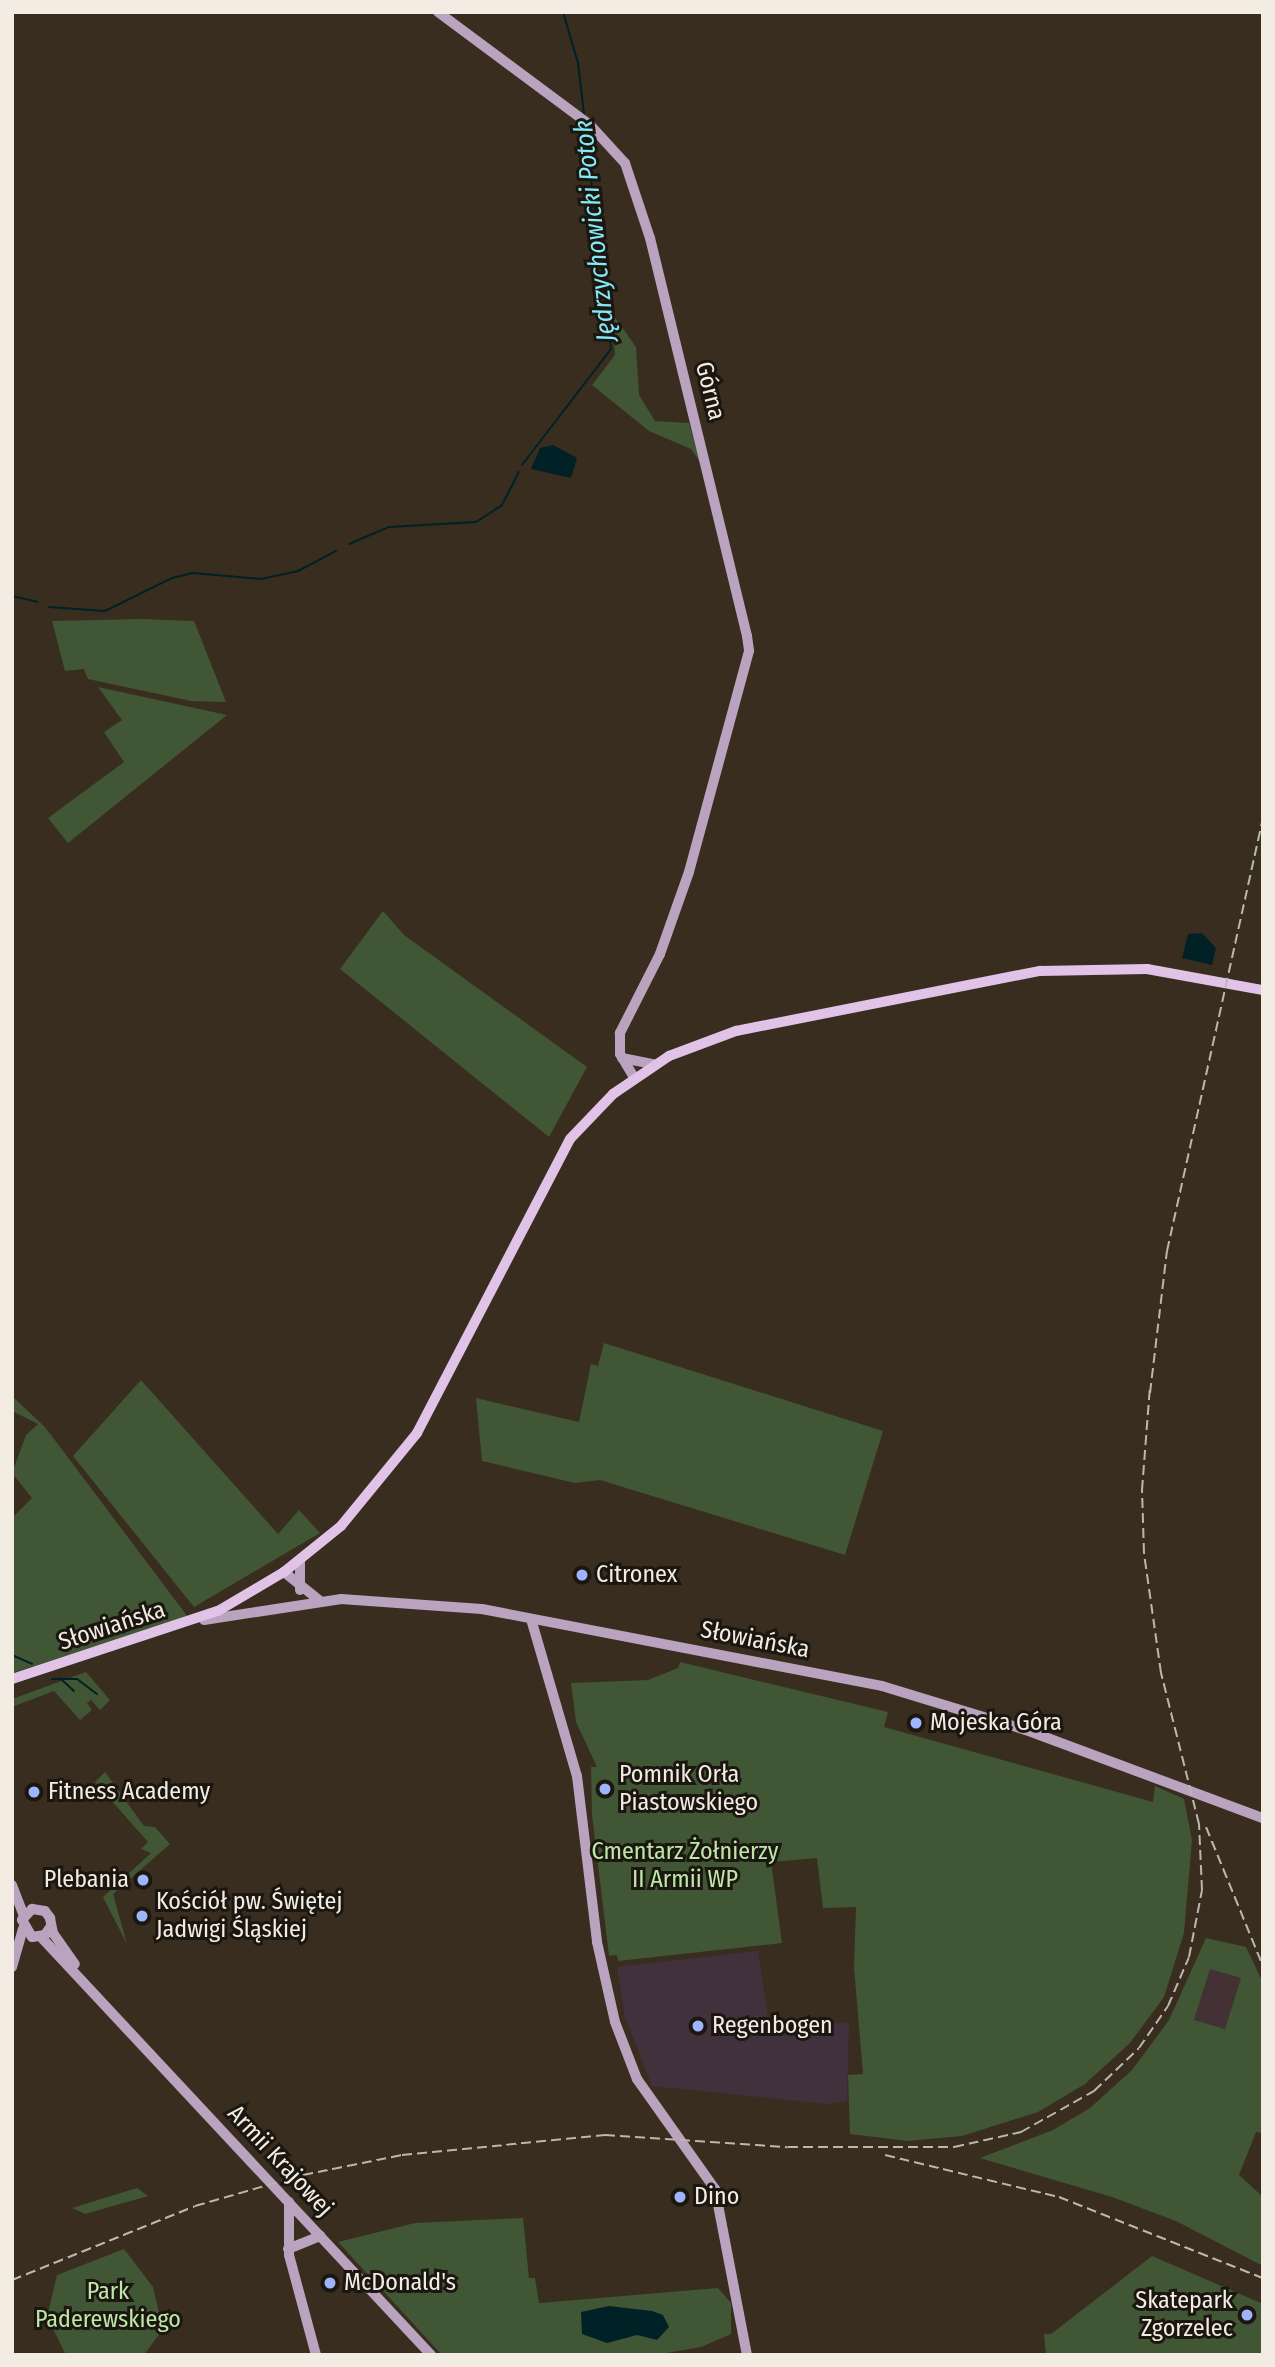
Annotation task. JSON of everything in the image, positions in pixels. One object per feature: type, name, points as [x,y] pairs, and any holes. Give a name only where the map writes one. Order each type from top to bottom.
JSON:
[{"type":"main road","name":"Słowiańska","points":[[12,1681],[195,1622],[284,1572],[350,1517],[400,1457],[563,1150],[594,1111],[654,1064],[736,1031],[1040,971],[1147,969],[1263,990]]},
{"type":"street","name":"Górna","points":[[438,12],[590,125],[617,153],[650,238],[748,643],[673,920],[621,1026],[622,1058]]},
{"type":"street","points":[[622,1058],[654,1064]]},
{"type":"street","points":[[622,1058],[634,1077]]},
{"type":"street","points":[[300,1561],[301,1590]]},
{"type":"street","name":"Słowiańska","points":[[284,1572],[301,1590],[320,1600],[405,1600],[531,1619],[882,1686],[959,1706],[1263,1818]]},
{"type":"street","points":[[195,1622],[320,1600]]},
{"type":"street","points":[[531,1619],[577,1776],[597,1942],[615,2022],[637,2079],[715,2189],[747,2355]]},
{"type":"street","points":[[14,1888],[35,1909],[48,1914],[51,1926],[14,1963]]},
{"type":"street","points":[[14,1888],[24,1916],[14,1963]]},
{"type":"street","points":[[24,1916],[35,1909]]},
{"type":"street","name":"Armii Krajowej","points":[[51,1926],[99,1995]]},
{"type":"street","points":[[23,1929],[39,1938]]},
{"type":"street","name":"Armii Krajowej","points":[[39,1938],[99,1995],[431,2355]]},
{"type":"street","points":[[289,2202],[288,2249],[316,2355]]},
{"type":"street","points":[[288,2249],[321,2236]]},
{"type":"shaded area","name":"Regenbogen","points":[[758,1951],[770,2030],[849,2022],[847,2101],[828,2104],[652,2086],[625,2017],[617,1967]]},
{"type":"shaded area","points":[[1210,1968],[1241,1978],[1225,2029],[1194,2020]]},
{"type":"green space","points":[[612,313],[636,347],[639,395],[655,421],[689,423],[700,462],[691,449],[649,431],[592,385],[615,355]]},
{"type":"green space","points":[[52,621],[194,621],[226,702],[191,701],[88,679],[84,669],[65,671]]},
{"type":"green space","points":[[98,687],[227,715],[68,843],[48,818],[124,762],[104,732],[122,720]]},
{"type":"green space","points":[[383,911],[404,935],[587,1067],[549,1137],[340,969]]},
{"type":"green space","points":[[604,1343],[883,1431],[845,1555],[600,1480],[575,1483],[482,1461],[476,1398],[579,1422],[591,1364],[598,1366]]},
{"type":"green space","points":[[141,1380],[278,1534],[299,1510],[320,1533],[194,1607],[73,1456]]},
{"type":"green space","points":[[12,1396],[45,1427],[188,1617],[12,1673],[12,1518],[32,1498],[12,1473],[26,1435],[38,1424],[12,1411]]},
{"type":"green space","name":"Cmentarz Żołnierzy II Armii WP","points":[[680,1662],[888,1712],[884,1727],[1153,1802],[1155,1786],[1184,1799],[1192,1840],[1184,1933],[1164,1997],[1130,2043],[1085,2084],[1038,2112],[962,2136],[908,2141],[850,2134],[848,2075],[863,2074],[854,1967],[856,1907],[823,1908],[817,1858],[771,1862],[782,1943],[618,1961],[617,1955],[609,1956],[592,1815],[591,1767],[597,1767],[576,1722],[571,1683],[648,1680],[678,1668]]},
{"type":"green space","points":[[86,1672],[110,1700],[100,1710],[91,1700],[87,1703],[92,1710],[80,1720],[54,1691],[12,1707],[12,1699]]},
{"type":"green space","points":[[105,1772],[144,1826],[155,1827],[170,1844],[113,1894],[127,1944],[103,1897],[151,1853],[141,1849],[148,1842],[95,1782]]},
{"type":"green space","points":[[1206,1938],[1246,1947],[1263,1983],[1263,2133],[1256,2132],[1239,2175],[1263,2197],[1263,2266],[1176,2221],[1112,2197],[980,2158],[1053,2130],[1090,2108],[1132,2070],[1169,2020]],"holes":[[[1210,1969],[1241,1978],[1225,2029],[1194,2020]]]},
{"type":"green space","points":[[137,2188],[148,2196],[85,2214],[72,2208]]},
{"type":"green space","points":[[523,2218],[529,2278],[535,2278],[539,2303],[718,2288],[731,2303],[731,2334],[701,2347],[655,2355],[442,2355],[338,2242],[415,2223]]},
{"type":"green space","name":"Park Paderewskiego","points":[[124,2249],[153,2287],[163,2329],[144,2355],[66,2355],[47,2317],[57,2275]]},
{"type":"green space","points":[[1152,2256],[1263,2304],[1263,2355],[1046,2355],[1044,2334],[1051,2334]]},
{"type":"water","points":[[553,445],[577,458],[571,478],[531,469],[540,448]]},
{"type":"water","points":[[1202,933],[1216,948],[1212,965],[1182,958],[1188,934]]},
{"type":"water","points":[[609,2306],[652,2311],[663,2315],[669,2327],[657,2340],[637,2335],[607,2343],[582,2334],[581,2312]]},
{"type":"waterway","name":"Jędrzychowicki Potok","points":[[563,12],[578,63],[584,114]]},
{"type":"waterway","name":"Jędrzychowicki Potok","points":[[522,465],[611,349],[585,126]]},
{"type":"waterway","name":"Jędrzychowicki Potok","points":[[349,544],[389,527],[476,522],[502,505],[519,472]]},
{"type":"waterway","name":"Jędrzychowicki Potok","points":[[49,607],[105,611],[172,578],[192,573],[261,579],[298,571],[336,551]]},
{"type":"waterway","name":"Jędrzychowicki Potok","points":[[12,596],[37,602]]},
{"type":"waterway","points":[[12,1655],[32,1664]]},
{"type":"waterway","points":[[60,1678],[74,1691]]},
{"type":"waterway","points":[[52,1679],[77,1679],[97,1694]]},
{"type":"railway","points":[[1150,1393],[1167,1251],[1263,817]]},
{"type":"railway","points":[[12,2280],[195,2206],[303,2175],[402,2155],[605,2135],[788,2147],[954,2147],[1021,2132],[1094,2091],[1139,2048],[1168,2006],[1189,1957],[1202,1890],[1199,1824],[1161,1673],[1144,1553],[1142,1490],[1150,1385]]},
{"type":"railway","points":[[1206,1827],[1263,1966]]},
{"type":"railway","points":[[885,2155],[1059,2197],[1263,2278]]},
{"type":"place","name":"Citronex","points":[[582,1575]]},
{"type":"place","name":"Mojeska Góra","points":[[916,1723]]},
{"type":"place","name":"Pomnik Orła Piastowskiego","points":[[605,1789]]},
{"type":"place","name":"Fitness Academy","points":[[34,1792]]},
{"type":"place","name":"Plebania","points":[[143,1880]]},
{"type":"place","name":"Kościół pw. Świętej Jadwigi Śląskiej","points":[[142,1916]]},
{"type":"place","name":"Regenbogen","points":[[698,2026]]},
{"type":"place","name":"Dino","points":[[680,2197]]},
{"type":"place","name":"McDonald's","points":[[330,2283]]},
{"type":"place","name":"Skatepark Zgorzelec","points":[[1247,2315]]}]
